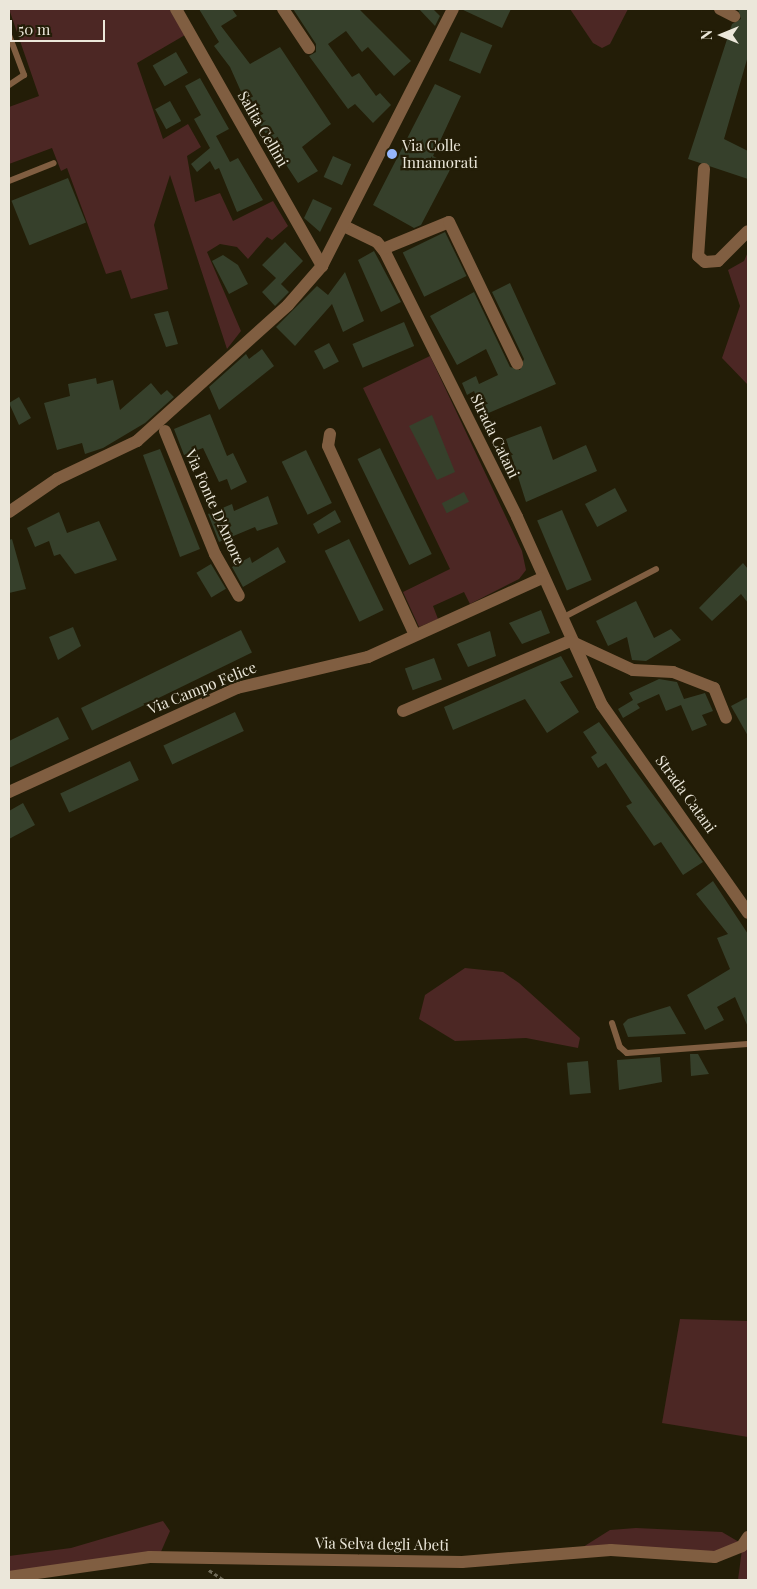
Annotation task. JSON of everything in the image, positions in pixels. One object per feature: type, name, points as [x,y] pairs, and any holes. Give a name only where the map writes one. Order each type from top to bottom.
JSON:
[{"type":"street","name":"Salita Cellini","points":[[176,9],[322,266]]},
{"type":"street","points":[[283,9],[309,48]]},
{"type":"street","points":[[137,441],[288,305],[322,266],[346,227],[453,9]]},
{"type":"street","points":[[720,9],[734,16]]},
{"type":"street","points":[[704,169],[698,256],[710,263],[718,261],[748,231]]},
{"type":"street","points":[[346,227],[383,249],[449,222],[517,363]]},
{"type":"street","name":"Strada Catani","points":[[383,249],[512,508],[570,641],[612,721],[748,913]]},
{"type":"street","points":[[9,512],[58,479],[137,441],[165,431],[192,398],[191,392]]},
{"type":"street","name":"Via Fonte D'Amore","points":[[165,431],[215,554],[239,596]]},
{"type":"street","points":[[330,434],[328,446],[415,635]]},
{"type":"street","name":"Via Campo Felice","points":[[9,792],[237,688],[368,657],[542,578]]},
{"type":"street","points":[[403,711],[570,641],[633,670],[673,672],[714,688],[726,718]]},
{"type":"street","name":"Via Selva degli Abeti","points":[[9,1577],[150,1557],[462,1562],[611,1550],[715,1557],[742,1546],[748,1537]]},
{"type":"lane","points":[[9,35],[24,76],[9,85]]},
{"type":"lane","points":[[9,181],[54,163]]},
{"type":"lane","points":[[560,619],[656,569]]},
{"type":"lane","points":[[612,1023],[620,1047],[627,1053],[748,1044]]},
{"type":"shaded area","points":[[9,9],[170,9],[185,35],[137,63],[163,139],[188,124],[201,147],[187,156],[195,202],[220,193],[233,221],[273,201],[288,226],[272,240],[267,237],[248,259],[237,247],[220,244],[207,252],[241,331],[227,349],[170,175],[154,225],[168,289],[131,299],[121,270],[106,274],[67,168],[61,171],[52,148],[9,164],[9,107],[39,96]]},
{"type":"shaded area","points":[[570,9],[628,9],[610,44],[602,48],[593,43]]},
{"type":"shaded area","points":[[748,252],[748,385],[722,358],[740,306],[728,270],[744,261]]},
{"type":"shaded area","points":[[430,356],[522,551],[526,570],[519,579],[470,604],[464,592],[433,606],[438,619],[419,627],[403,592],[450,569],[363,388]]},
{"type":"shaded area","points":[[465,968],[503,972],[519,983],[580,1038],[578,1048],[526,1038],[455,1041],[419,1019],[425,995]]},
{"type":"shaded area","points":[[680,1319],[748,1321],[748,1437],[662,1423]]},
{"type":"shaded area","points":[[163,1521],[170,1531],[160,1554],[9,1576],[9,1556],[71,1548]]},
{"type":"shaded area","points":[[636,1528],[722,1532],[739,1542],[727,1554],[583,1547],[610,1530]]},
{"type":"shaded area","points":[[748,1544],[748,1580],[738,1580],[742,1549]]},
{"type":"building","points":[[199,9],[232,9],[237,16],[221,26],[250,64],[280,47],[331,124],[302,147],[318,171],[298,183],[247,105],[230,67],[214,46],[219,42]]},
{"type":"building","points":[[293,9],[359,9],[411,61],[394,76],[368,47],[362,52],[346,31],[328,44],[352,77],[359,73],[376,96],[380,93],[391,105],[373,123],[355,104],[348,109],[309,56],[316,52],[316,44]]},
{"type":"building","points":[[419,9],[433,9],[440,16],[435,26]]},
{"type":"building","points":[[461,9],[511,9],[502,28]]},
{"type":"building","points":[[738,9],[748,9],[748,56],[724,139],[748,151],[748,179],[688,159],[732,24],[741,19]]},
{"type":"building","points":[[461,32],[492,45],[480,74],[449,61]]},
{"type":"building","points":[[176,52],[188,73],[165,86],[153,66]]},
{"type":"building","points":[[200,78],[229,129],[216,136],[230,162],[238,158],[263,200],[237,212],[219,168],[215,170],[210,161],[197,172],[191,164],[210,148],[194,119],[201,115],[185,86]]},
{"type":"building","points":[[435,84],[461,96],[433,156],[452,166],[421,225],[414,228],[373,205]]},
{"type":"building","points":[[170,101],[181,121],[166,129],[155,109]]},
{"type":"building","points":[[333,156],[351,164],[342,185],[324,177]]},
{"type":"building","points":[[68,178],[86,223],[29,245],[11,201]]},
{"type":"building","points":[[313,199],[332,208],[320,232],[304,218]]},
{"type":"building","points":[[445,232],[466,276],[424,297],[403,253]]},
{"type":"building","points":[[285,242],[303,261],[281,284],[289,292],[275,306],[262,292],[276,278],[262,265]]},
{"type":"building","points":[[374,251],[401,302],[381,312],[358,260]]},
{"type":"building","points":[[223,255],[238,265],[248,284],[229,294],[212,261]]},
{"type":"building","points":[[345,272],[364,321],[343,332],[332,304],[295,346],[276,327],[317,286],[328,295]]},
{"type":"building","points":[[510,283],[556,384],[484,415],[474,391],[467,395],[462,383],[476,376],[479,384],[498,375],[486,349],[457,365],[430,316],[474,292],[510,367],[520,370],[524,359],[492,292]]},
{"type":"building","points":[[168,311],[178,344],[166,347],[154,314]]},
{"type":"building","points":[[404,322],[414,346],[363,368],[352,344]]},
{"type":"building","points":[[329,343],[339,362],[324,370],[314,351]]},
{"type":"building","points":[[262,349],[274,366],[219,410],[209,387],[246,354],[249,359]]},
{"type":"building","points":[[96,378],[97,384],[113,380],[120,410],[151,383],[161,395],[167,390],[174,397],[145,423],[103,448],[85,454],[82,443],[57,450],[44,403],[70,396],[68,384]]},
{"type":"building","points":[[19,397],[31,418],[19,425],[9,403]]},
{"type":"building","points":[[210,414],[227,456],[233,453],[247,482],[231,490],[227,479],[219,482],[203,448],[184,455],[174,429]]},
{"type":"building","points":[[432,415],[455,472],[437,480],[409,426]]},
{"type":"building","points":[[541,426],[553,460],[586,445],[597,471],[526,502],[506,439]]},
{"type":"building","points":[[380,448],[432,554],[409,565],[358,459]]},
{"type":"building","points":[[160,449],[200,549],[180,557],[143,455]]},
{"type":"building","points":[[306,450],[332,503],[308,515],[282,462]]},
{"type":"building","points":[[615,488],[627,511],[597,527],[585,504]]},
{"type":"building","points":[[464,492],[469,502],[447,513],[442,503]]},
{"type":"building","points":[[268,496],[278,524],[257,531],[255,527],[219,542],[208,514],[232,504],[234,511]]},
{"type":"building","points":[[335,510],[341,522],[318,534],[313,524]]},
{"type":"building","points":[[562,510],[592,580],[567,591],[537,521]]},
{"type":"building","points":[[59,512],[67,533],[99,521],[117,560],[75,574],[60,554],[54,556],[49,541],[35,547],[27,528]]},
{"type":"building","points":[[12,539],[26,589],[9,593],[9,540]]},
{"type":"building","points":[[349,539],[384,610],[359,622],[325,551]]},
{"type":"building","points":[[278,547],[286,562],[243,587],[232,567],[250,557],[252,563]]},
{"type":"building","points":[[743,563],[748,569],[748,603],[741,594],[712,621],[699,608]]},
{"type":"building","points":[[211,564],[226,589],[211,598],[196,573]]},
{"type":"building","points":[[636,601],[654,638],[671,629],[681,640],[646,661],[632,660],[627,637],[608,646],[596,621]]},
{"type":"building","points":[[541,610],[550,633],[522,644],[509,623]]},
{"type":"building","points":[[73,627],[81,646],[58,660],[49,637]]},
{"type":"building","points":[[241,630],[252,652],[92,730],[81,708]]},
{"type":"building","points":[[490,631],[496,656],[468,667],[457,644]]},
{"type":"building","points":[[561,656],[573,677],[560,682],[579,712],[547,733],[525,699],[453,730],[444,707]]},
{"type":"building","points":[[434,658],[442,680],[413,690],[405,669]]},
{"type":"building","points":[[659,679],[677,682],[684,699],[705,693],[713,711],[702,715],[707,725],[692,731],[681,705],[666,711],[659,694],[637,704],[640,708],[623,718],[618,709],[633,700],[629,693]]},
{"type":"building","points":[[748,697],[748,736],[731,706]]},
{"type":"building","points":[[235,712],[244,731],[172,764],[163,745]]},
{"type":"building","points":[[58,717],[69,739],[9,768],[9,741]]},
{"type":"building","points":[[599,722],[703,862],[683,875],[661,842],[654,846],[626,806],[632,803],[606,763],[598,768],[591,757],[597,753],[583,732]]},
{"type":"building","points":[[130,761],[139,780],[69,813],[60,794]]},
{"type":"building","points":[[23,803],[35,825],[9,839],[9,811]]},
{"type":"building","points":[[713,881],[748,934],[748,1027],[735,997],[717,1007],[724,1020],[705,1030],[687,995],[730,969],[717,938],[728,934],[696,894]]},
{"type":"building","points":[[670,1006],[686,1034],[628,1037],[623,1024],[628,1019]]},
{"type":"building","points":[[690,1054],[698,1054],[709,1074],[691,1076]]},
{"type":"building","points":[[660,1057],[662,1082],[619,1090],[617,1060]]},
{"type":"building","points":[[588,1061],[591,1093],[570,1095],[567,1063]]},
{"type":"place","name":"Via Colle Innamorati","points":[[392,154]]}]
